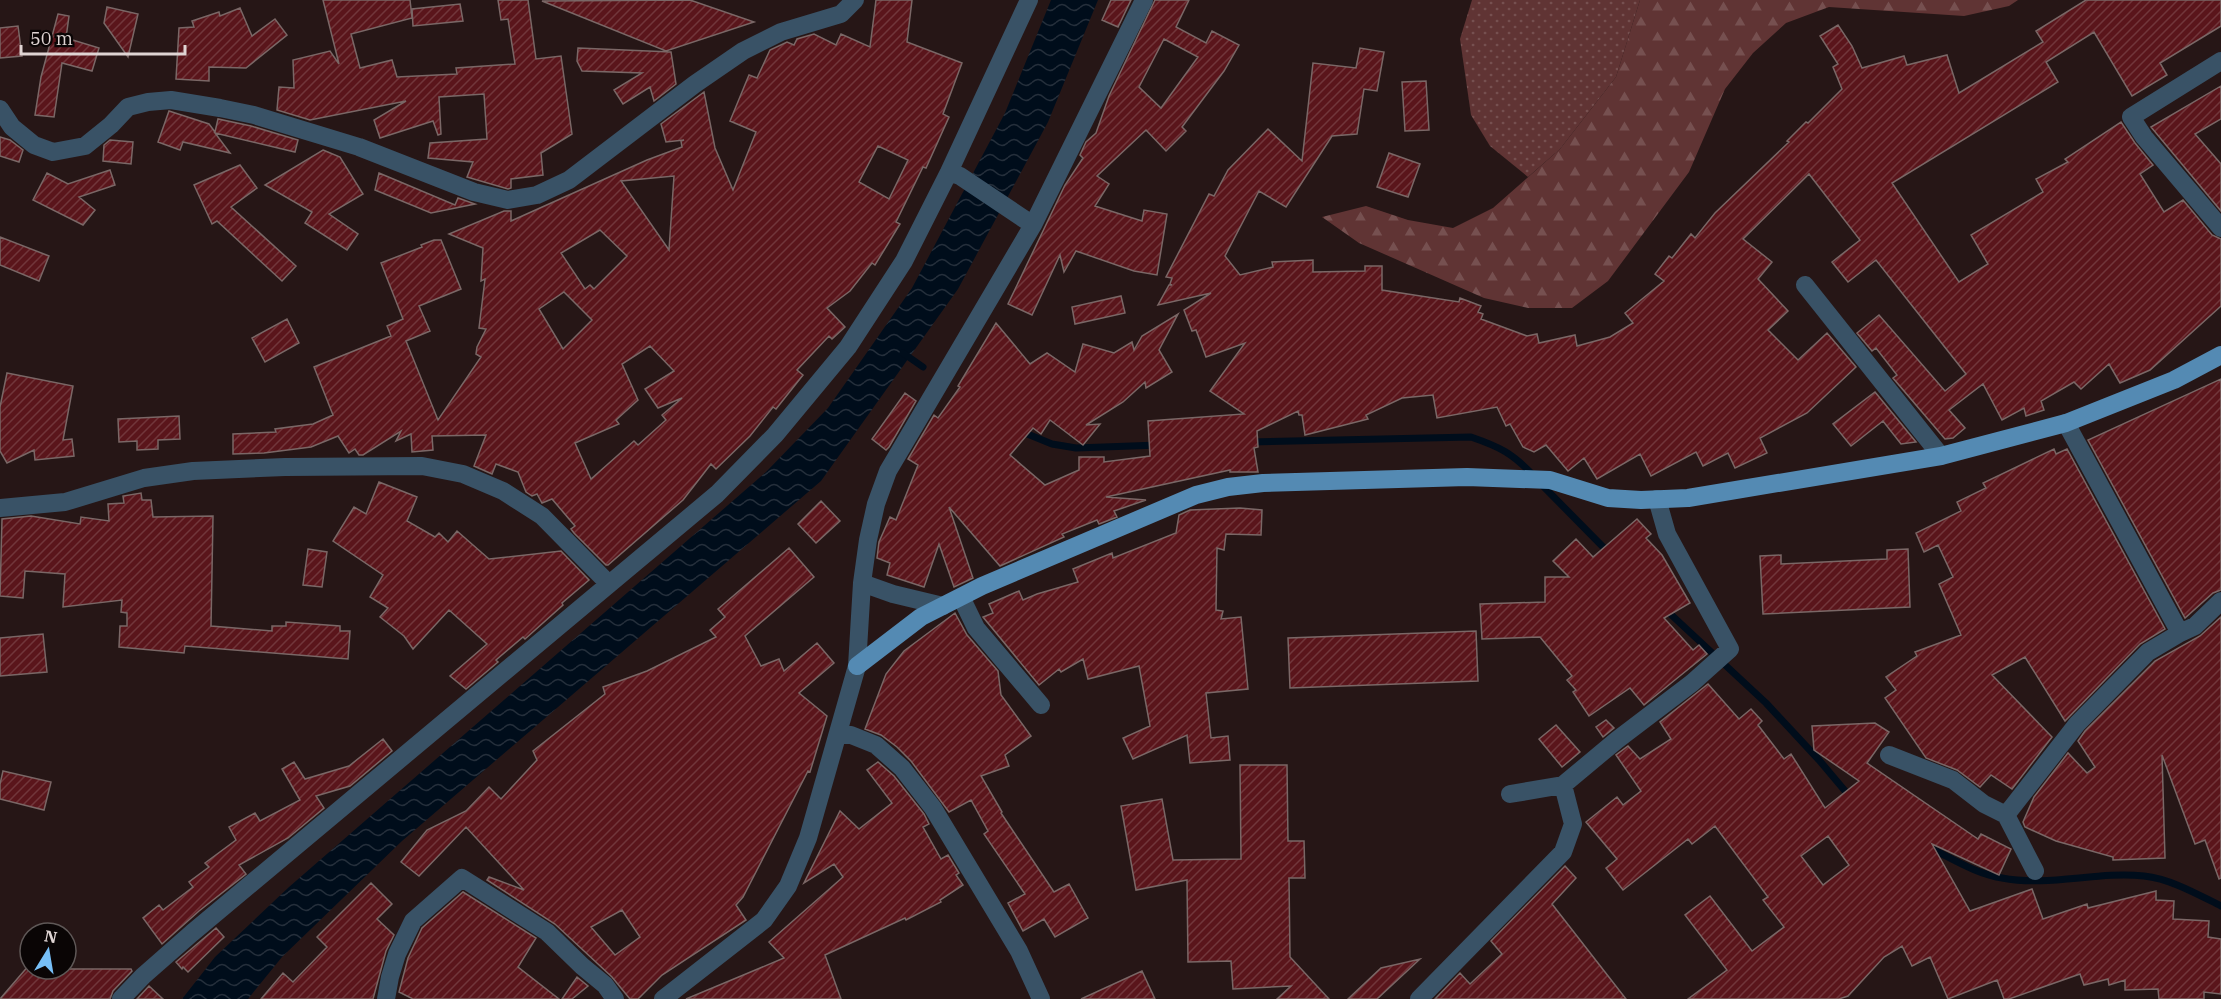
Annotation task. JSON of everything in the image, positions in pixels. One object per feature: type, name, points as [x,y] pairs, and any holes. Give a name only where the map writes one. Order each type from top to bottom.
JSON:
[{"type":"main road","points":[[857,666],[921,617],[982,586],[1196,495],[1228,487],[1305,481],[1467,477],[1550,480],[1608,498],[1688,498],[1941,456],[2066,423],[2174,380],[2221,355]]},
{"type":"street","points":[[0,109],[12,127],[34,145],[53,152],[85,146],[111,125],[128,107],[171,100],[220,108],[254,115],[359,147],[474,192],[508,200],[537,195],[569,180],[695,84],[744,51],[781,32],[841,14],[855,0]]},
{"type":"street","points":[[121,999],[143,976],[192,933],[717,494],[775,435],[841,356],[904,261],[955,174],[1029,0]]},
{"type":"street","points":[[663,999],[764,920],[788,886],[808,838],[857,666],[862,583],[868,540],[888,471],[1027,221],[1144,0]]},
{"type":"street","points":[[2221,60],[2131,117],[2144,137],[2221,228]]},
{"type":"street","points":[[955,174],[1027,221]]},
{"type":"street","points":[[1805,285],[1941,456]]},
{"type":"street","points":[[2066,423],[2180,633]]},
{"type":"street","points":[[0,508],[65,502],[144,478],[193,471],[285,467],[422,466],[463,474],[504,491],[542,516],[609,584]]},
{"type":"street","points":[[1510,794],[1563,785],[1730,649],[1667,534],[1657,499]]},
{"type":"street","points":[[862,583],[893,594],[943,606]]},
{"type":"street","points":[[961,597],[976,628],[1041,705]]},
{"type":"street","points":[[2006,815],[2077,724],[2148,652],[2195,626],[2221,601]]},
{"type":"street","points":[[838,735],[851,735],[876,745],[902,768],[933,808],[1020,951],[1041,999]]},
{"type":"street","points":[[1888,754],[1953,780],[1984,804],[2006,815],[2035,871]]},
{"type":"street","points":[[1427,996],[1563,852],[1573,824],[1563,785]]},
{"type":"street","points":[[386,999],[390,977],[413,921],[462,878],[547,932],[605,985],[615,999]]},
{"type":"green space","points":[[1472,0],[1640,0],[1616,77],[1560,149],[1528,177],[1490,146],[1471,115],[1460,39]]},
{"type":"green space","points":[[1640,0],[2018,0],[2009,6],[1964,16],[1829,7],[1786,23],[1753,53],[1725,89],[1689,172],[1608,281],[1572,308],[1528,308],[1484,298],[1359,243],[1322,217],[1366,206],[1408,220],[1453,228],[1493,208],[1560,149],[1616,77]]},
{"type":"water","points":[[1051,0],[1098,0],[1048,122],[958,289],[821,481],[402,841],[282,957],[248,999],[182,999],[215,957],[289,887],[766,472],[828,408],[912,288],[1005,113]]},
{"type":"building","points":[[323,0],[410,0],[412,18],[351,34],[360,68],[392,60],[397,77],[457,74],[456,68],[515,64],[508,19],[501,20],[498,0],[528,0],[536,59],[561,56],[572,134],[541,153],[543,175],[511,179],[511,188],[508,189],[467,177],[473,162],[428,158],[430,143],[487,139],[484,94],[439,97],[441,134],[438,135],[433,121],[380,138],[374,120],[406,101],[310,120],[277,110],[279,87],[294,88],[293,60],[330,51],[339,64]]},
{"type":"building","points":[[690,0],[754,22],[666,51],[542,1]]},
{"type":"building","points":[[876,0],[912,0],[907,42],[962,63],[943,114],[949,117],[926,168],[923,167],[896,222],[900,224],[875,265],[872,263],[850,291],[827,308],[845,327],[832,339],[829,336],[797,370],[803,375],[776,409],[773,407],[750,436],[716,469],[711,464],[683,500],[608,565],[574,533],[571,529],[575,526],[552,499],[542,503],[537,494],[532,496],[526,492],[518,472],[496,464],[492,474],[474,466],[486,435],[432,436],[433,450],[412,452],[411,434],[396,441],[401,431],[363,455],[359,455],[355,449],[349,453],[338,436],[311,447],[233,454],[233,434],[276,432],[275,429],[313,424],[333,415],[314,367],[391,336],[387,326],[403,319],[381,263],[434,240],[441,240],[461,289],[419,306],[430,331],[406,341],[438,420],[481,357],[476,354],[477,347],[486,329],[479,328],[485,279],[481,281],[483,248],[449,234],[504,211],[511,211],[511,221],[647,160],[682,147],[681,141],[684,140],[666,142],[661,124],[704,92],[715,148],[733,190],[756,132],[730,121],[749,75],[757,78],[770,50],[787,42],[794,45],[797,39],[814,34],[836,45],[841,34],[870,47]],"holes":[[[878,146],[908,160],[889,199],[859,182]],[[674,176],[669,250],[621,181]],[[600,230],[627,256],[594,289],[590,285],[585,289],[561,253]],[[564,292],[592,320],[563,349],[539,309]],[[650,346],[674,371],[645,389],[658,408],[682,398],[662,415],[666,420],[638,445],[634,441],[591,479],[575,443],[619,424],[616,420],[638,400],[622,364]]]},
{"type":"building","points":[[1111,0],[1131,0],[1118,27],[1102,20]]},
{"type":"building","points":[[1155,0],[1189,0],[1176,27],[1206,43],[1212,31],[1239,45],[1224,71],[1182,127],[1186,131],[1166,151],[1146,130],[1097,176],[1109,184],[1095,206],[1142,221],[1144,210],[1167,214],[1157,275],[1134,271],[1076,251],[1064,272],[1060,255],[1032,315],[1008,304],[1065,185],[1083,158],[1080,155],[1086,142],[1096,133],[1109,96]],"holes":[[[1164,39],[1198,57],[1161,108],[1139,87]]]},
{"type":"building","points":[[2086,0],[2221,0],[2221,26],[2160,63],[2167,75],[2132,96],[2094,32],[2046,62],[2058,82],[1892,183],[1959,282],[1988,264],[1971,235],[2043,192],[2036,179],[2068,162],[2065,159],[2121,122],[2153,165],[2140,174],[2164,212],[2183,200],[2212,235],[2221,239],[2221,306],[2150,370],[2120,383],[2109,364],[2081,389],[2074,382],[2041,401],[2044,410],[2026,416],[2024,408],[2002,420],[1983,384],[1949,410],[1965,428],[1953,438],[1945,439],[1893,378],[1897,375],[1876,348],[1872,351],[1857,333],[1879,315],[1945,391],[1966,374],[1876,260],[1848,282],[1832,262],[1860,240],[1809,174],[1743,239],[1772,262],[1758,279],[1788,311],[1768,330],[1798,360],[1827,333],[1856,367],[1807,413],[1760,438],[1767,453],[1735,468],[1728,453],[1703,466],[1696,452],[1651,476],[1640,454],[1597,479],[1584,458],[1568,471],[1546,445],[1534,452],[1523,447],[1510,424],[1506,426],[1497,407],[1437,418],[1433,395],[1402,398],[1366,415],[1368,419],[1305,435],[1302,415],[1299,415],[1298,411],[1257,431],[1258,447],[1254,448],[1258,472],[1230,472],[1230,470],[1106,497],[1146,500],[1114,511],[1117,517],[1099,524],[1097,520],[1062,534],[1064,537],[1000,566],[949,507],[973,578],[954,587],[939,544],[924,587],[887,575],[890,563],[877,558],[879,542],[890,517],[896,520],[918,465],[908,459],[934,415],[938,418],[960,387],[958,386],[996,323],[1030,364],[1047,353],[1075,372],[1083,344],[1114,353],[1132,342],[1134,350],[1142,336],[1178,314],[1159,350],[1172,372],[1146,388],[1145,382],[1123,402],[1086,425],[1100,424],[1083,445],[1050,420],[1041,434],[1033,428],[1010,455],[1045,485],[1079,470],[1079,457],[1104,457],[1104,462],[1150,456],[1148,421],[1244,414],[1210,391],[1245,343],[1206,357],[1196,330],[1192,331],[1184,310],[1211,293],[1158,305],[1169,285],[1172,285],[1170,284],[1172,278],[1166,277],[1209,194],[1214,196],[1228,170],[1268,129],[1302,161],[1313,63],[1356,68],[1360,48],[1384,52],[1377,91],[1364,89],[1357,134],[1332,136],[1286,207],[1259,191],[1225,256],[1240,275],[1273,267],[1272,262],[1313,260],[1313,272],[1365,271],[1365,266],[1382,266],[1382,290],[1459,302],[1460,298],[1481,306],[1478,312],[1483,314],[1481,319],[1527,336],[1537,334],[1539,343],[1575,335],[1577,346],[1610,337],[1633,323],[1625,313],[1664,281],[1655,274],[1669,256],[1672,258],[1691,234],[1695,238],[1715,213],[1842,89],[1833,67],[1838,64],[1820,36],[1838,25],[1852,46],[1862,68],[1904,56],[1907,65],[1947,55],[1959,93],[2043,42],[2036,31]]},
{"type":"building","points":[[460,4],[463,21],[413,26],[412,9]]},
{"type":"building","points":[[107,7],[138,14],[128,57],[104,23]]},
{"type":"building","points":[[240,8],[252,36],[275,19],[287,35],[246,68],[209,67],[209,81],[176,79],[179,28],[194,27],[192,21],[219,12],[220,16]]},
{"type":"building","points":[[58,14],[69,16],[66,38],[99,48],[92,71],[62,63],[54,117],[35,115],[41,77]]},
{"type":"building","points":[[18,26],[22,56],[0,58],[0,28]]},
{"type":"building","points":[[578,48],[671,52],[676,84],[654,101],[650,87],[623,104],[614,90],[642,73],[582,71],[577,61]]},
{"type":"building","points":[[1426,81],[1429,130],[1405,131],[1402,82]]},
{"type":"building","points":[[2221,86],[2221,119],[2195,134],[2221,164],[2221,211],[2151,127]]},
{"type":"building","points":[[169,111],[209,124],[215,132],[218,119],[298,140],[295,152],[215,133],[230,153],[183,142],[180,150],[158,142]]},
{"type":"building","points":[[0,137],[10,140],[23,150],[19,162],[0,156]]},
{"type":"building","points":[[110,140],[133,142],[131,164],[103,161],[104,145]]},
{"type":"building","points":[[323,150],[340,157],[363,194],[329,214],[358,234],[347,250],[305,223],[312,212],[265,185]]},
{"type":"building","points":[[1389,153],[1420,164],[1408,197],[1377,187]]},
{"type":"building","points":[[240,165],[257,188],[231,207],[296,266],[282,281],[217,221],[212,224],[194,185]]},
{"type":"building","points":[[110,170],[115,185],[79,197],[95,210],[83,225],[33,200],[47,173],[68,184]]},
{"type":"building","points":[[379,173],[455,205],[458,198],[475,204],[431,213],[375,190]]},
{"type":"building","points":[[0,237],[49,256],[39,281],[0,265]]},
{"type":"building","points":[[1121,296],[1125,313],[1075,324],[1072,307]]},
{"type":"building","points":[[287,319],[299,343],[265,362],[252,338]]},
{"type":"building","points":[[7,373],[73,386],[63,440],[72,439],[74,456],[35,460],[34,450],[7,463],[0,451],[0,407]]},
{"type":"building","points":[[2221,379],[2221,590],[2213,593],[2185,618],[2088,440]]},
{"type":"building","points":[[1875,392],[1916,442],[1901,444],[1883,421],[1851,446],[1833,424]]},
{"type":"building","points":[[905,393],[916,401],[886,450],[872,439]]},
{"type":"building","points":[[179,416],[180,439],[158,440],[158,449],[137,450],[137,441],[119,442],[118,419]]},
{"type":"building","points":[[2054,449],[2056,454],[2067,449],[2165,629],[2140,644],[2065,721],[2025,657],[1992,675],[2052,737],[2012,789],[1991,775],[1980,787],[1957,770],[1926,758],[1885,698],[1896,690],[1886,677],[1917,656],[1915,652],[1961,635],[1939,584],[1953,577],[1938,545],[1924,552],[1916,533],[1961,511],[1957,502],[1986,488],[1983,483]]},
{"type":"building","points":[[379,482],[417,497],[407,521],[435,537],[439,533],[448,542],[457,531],[489,559],[561,551],[589,580],[525,639],[523,637],[496,660],[498,662],[466,689],[450,676],[487,644],[449,610],[413,649],[404,636],[380,617],[388,608],[370,597],[383,575],[333,541],[354,507],[366,514]]},
{"type":"building","points":[[141,493],[142,500],[151,500],[153,517],[213,516],[211,626],[272,631],[272,626],[286,626],[286,622],[340,626],[340,631],[350,631],[348,659],[185,646],[184,653],[119,647],[120,626],[127,626],[127,613],[121,612],[122,600],[63,607],[65,574],[25,571],[23,598],[0,596],[2,519],[31,516],[80,524],[81,517],[109,521],[108,504],[124,503],[123,496]]},
{"type":"building","points":[[821,501],[840,521],[816,543],[798,524]]},
{"type":"building","points":[[1240,508],[1262,510],[1261,535],[1226,534],[1224,550],[1217,548],[1216,610],[1223,611],[1221,619],[1241,617],[1248,689],[1206,693],[1211,738],[1228,736],[1230,760],[1190,763],[1187,735],[1133,759],[1123,738],[1150,726],[1139,666],[1088,679],[1083,659],[1061,672],[1059,669],[1039,685],[983,617],[993,613],[989,604],[1019,591],[1023,600],[1078,582],[1073,569],[1112,553],[1113,558],[1176,533],[1179,515],[1190,510]]},
{"type":"building","points":[[1637,519],[1651,534],[1646,538],[1662,555],[1690,603],[1664,618],[1693,650],[1699,645],[1707,654],[1644,705],[1630,688],[1589,716],[1573,692],[1576,690],[1567,680],[1572,676],[1540,637],[1482,639],[1480,604],[1545,602],[1545,577],[1569,577],[1553,561],[1576,539],[1593,557]]},
{"type":"building","points":[[789,548],[814,577],[745,636],[761,666],[779,659],[784,671],[817,643],[834,663],[799,693],[827,716],[810,772],[808,771],[743,897],[736,905],[746,920],[662,975],[638,999],[630,999],[612,977],[555,924],[487,880],[489,877],[524,890],[466,827],[419,876],[401,862],[427,830],[466,811],[489,787],[501,799],[537,760],[533,751],[605,694],[603,687],[647,671],[716,637],[710,630],[725,617],[718,609]],"holes":[[[622,910],[640,937],[615,955],[591,927]]]},
{"type":"building","points":[[308,549],[327,552],[322,587],[303,585]]},
{"type":"building","points":[[1908,549],[1910,607],[1763,614],[1760,556],[1781,555],[1781,564],[1887,559],[1887,550]]},
{"type":"building","points":[[955,613],[967,635],[998,671],[1001,695],[1031,736],[1005,755],[1009,766],[981,776],[1001,813],[1054,892],[1069,884],[1088,918],[1055,937],[1044,919],[1023,931],[1008,903],[1025,894],[984,834],[988,831],[971,800],[949,812],[911,761],[897,747],[881,735],[865,729],[886,674],[904,651]]},
{"type":"building","points":[[2221,617],[2221,878],[2219,879],[2205,840],[2195,844],[2162,755],[2165,858],[2113,860],[2113,857],[2056,841],[2025,827],[2023,822],[2034,797],[2068,753],[2087,773],[2095,767],[2078,741],[2085,731],[2155,661],[2200,636]]},
{"type":"building","points":[[1476,631],[1478,681],[1290,688],[1288,638]]},
{"type":"building","points":[[43,634],[47,672],[0,676],[0,638]]},
{"type":"building","points":[[1708,684],[1739,719],[1751,709],[1762,721],[1758,725],[1784,759],[1791,754],[1825,808],[1859,781],[1814,750],[1812,726],[1875,723],[1889,732],[1867,763],[1978,839],[1981,834],[2011,849],[1999,875],[1932,844],[1970,911],[2032,889],[2043,919],[2087,904],[2088,908],[2156,891],[2156,900],[2174,901],[2173,919],[2209,921],[2208,937],[2221,939],[2221,994],[2204,992],[2204,999],[2159,999],[2158,989],[2125,990],[2125,980],[2109,985],[2108,979],[2084,985],[2080,974],[2009,999],[2004,999],[1997,980],[1948,999],[1930,957],[1912,966],[1902,946],[1884,957],[1848,996],[1839,999],[1688,999],[1727,970],[1685,915],[1710,896],[1752,951],[1784,927],[1763,900],[1768,897],[1715,826],[1692,844],[1688,839],[1623,890],[1606,868],[1617,859],[1586,822],[1617,797],[1623,805],[1641,791],[1616,755],[1628,746],[1640,759],[1671,739],[1660,722]],"holes":[[[1828,836],[1849,865],[1823,885],[1801,856]]]},
{"type":"building","points":[[1606,720],[1614,728],[1603,737],[1596,727]]},
{"type":"building","points":[[1556,725],[1580,752],[1562,767],[1539,739]]},
{"type":"building","points":[[383,739],[392,751],[350,786],[316,796],[324,808],[288,838],[239,865],[246,874],[162,944],[143,918],[159,905],[163,910],[193,887],[189,882],[209,867],[205,863],[236,840],[229,827],[255,813],[260,821],[300,800],[282,769],[294,762],[305,779],[349,766]]},
{"type":"building","points":[[878,762],[894,776],[924,814],[929,824],[923,827],[941,859],[948,855],[963,885],[940,900],[941,902],[906,920],[905,918],[825,955],[841,999],[686,999],[784,958],[769,942],[843,877],[834,864],[804,883],[840,811],[859,829],[892,803],[867,770]]},
{"type":"building","points":[[1240,765],[1287,765],[1288,841],[1304,841],[1305,878],[1289,878],[1290,957],[1329,999],[1277,999],[1291,986],[1233,989],[1231,961],[1188,962],[1187,880],[1136,890],[1121,806],[1162,799],[1173,860],[1241,859]]},
{"type":"building","points":[[3,771],[51,782],[44,810],[0,799]]},
{"type":"building","points":[[1565,866],[1576,878],[1552,904],[1626,999],[1435,999],[1460,973],[1470,984],[1502,954],[1491,941]]},
{"type":"building","points":[[371,883],[392,904],[377,919],[394,935],[386,951],[373,999],[261,999],[283,973],[293,982],[327,947],[317,937]]},
{"type":"building","points":[[463,892],[536,938],[518,967],[559,999],[413,999],[399,992],[408,958],[422,928]]},
{"type":"building","points":[[216,928],[224,937],[188,972],[183,967],[182,969],[176,962]]},
{"type":"building","points":[[1420,959],[1377,999],[1348,999],[1381,968]]},
{"type":"building","points":[[78,969],[131,969],[132,971],[113,991],[110,999],[0,999],[18,978],[18,981],[78,981]]},
{"type":"building","points":[[1142,971],[1155,999],[1081,999]]},
{"type":"building","points":[[577,977],[588,986],[572,999],[562,999]]},
{"type":"building","points":[[149,986],[163,999],[137,999]]},
{"type":"waterway","points":[[903,353],[923,367]]},
{"type":"waterway","points":[[1020,431],[1052,444],[1076,448],[1159,445]]},
{"type":"waterway","points":[[1251,442],[1471,437],[1505,451],[1533,475]]},
{"type":"waterway","points":[[1541,484],[1609,553]]},
{"type":"waterway","points":[[1665,609],[1766,703],[1851,798]]},
{"type":"waterway","points":[[1930,848],[1974,870],[2002,878],[2037,881],[2109,875],[2144,876],[2174,884],[2221,906]]}]
